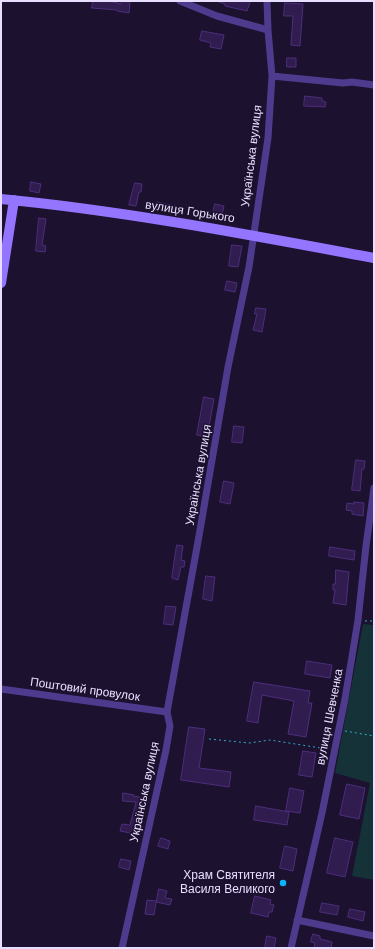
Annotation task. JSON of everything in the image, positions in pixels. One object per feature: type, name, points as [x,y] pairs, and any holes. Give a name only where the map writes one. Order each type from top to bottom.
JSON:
[{"type":"street","points":[[180,1],[218,16],[268,30]]},
{"type":"street","name":"Українська вулиця","points":[[122,948],[166,750],[170,726],[167,712],[228,367],[249,267],[268,138],[272,76],[267,1]]},
{"type":"street","points":[[272,76],[374,85]]},
{"type":"street","name":"вулиця Горького","points":[[1,199],[133,216],[253,235],[374,258]]},
{"type":"street","points":[[1,283],[14,200]]},
{"type":"street","name":"вулиця Шевченка","points":[[291,948],[322,813],[339,730],[358,620],[374,488]]},
{"type":"street","name":"Поштовий провулок","points":[[1,689],[167,712]]},
{"type":"street","points":[[297,920],[374,936]]},
{"type":"path","points":[[358,620],[374,621]]},
{"type":"path","points":[[339,730],[374,736]]},
{"type":"path","points":[[209,739],[249,743],[270,740],[335,751]]},
{"type":"green space","points":[[363,624],[374,625],[374,880],[352,876],[370,783],[335,773]]},
{"type":"building","points":[[93,1],[110,1],[121,4],[122,1],[130,1],[129,13],[117,10],[92,8]]},
{"type":"building","points":[[219,1],[250,2],[247,11],[225,6],[225,4]]},
{"type":"building","points":[[285,3],[303,4],[300,46],[291,45],[293,16],[284,16]]},
{"type":"building","points":[[202,31],[224,35],[221,49],[210,47],[211,43],[200,40]]},
{"type":"building","points":[[287,58],[296,58],[296,67],[287,67]]},
{"type":"building","points":[[305,96],[322,98],[322,101],[326,102],[325,107],[304,106]]},
{"type":"building","points":[[31,182],[41,184],[39,193],[30,191]]},
{"type":"building","points":[[135,183],[142,184],[136,206],[129,205]]},
{"type":"building","points":[[157,202],[175,206],[174,212],[156,208]]},
{"type":"building","points":[[215,204],[224,206],[222,215],[213,213]]},
{"type":"building","points":[[39,218],[46,219],[42,245],[46,246],[45,252],[36,251]]},
{"type":"building","points":[[232,245],[242,246],[238,267],[229,266]]},
{"type":"building","points":[[227,281],[237,283],[235,292],[225,290]]},
{"type":"building","points":[[256,308],[266,309],[262,332],[253,330],[257,314],[255,314]]},
{"type":"building","points":[[204,397],[214,399],[207,437],[197,435]]},
{"type":"building","points":[[234,426],[244,427],[242,443],[232,442]]},
{"type":"building","points":[[356,460],[365,461],[364,469],[362,469],[360,491],[352,490]]},
{"type":"building","points":[[224,481],[234,483],[230,504],[220,502]]},
{"type":"building","points":[[354,502],[364,503],[363,516],[352,514],[352,511],[346,510],[347,503],[354,504]]},
{"type":"building","points":[[177,545],[183,546],[181,560],[185,561],[184,567],[181,567],[178,580],[172,578]]},
{"type":"building","points":[[330,547],[355,551],[354,560],[329,556]]},
{"type":"building","points":[[336,570],[349,572],[346,605],[333,603],[335,590],[333,590],[333,584],[335,584]]},
{"type":"building","points":[[206,576],[215,577],[212,601],[203,599]]},
{"type":"building","points":[[166,606],[176,607],[173,625],[164,624]]},
{"type":"building","points":[[307,661],[332,665],[330,678],[305,674]]},
{"type":"building","points":[[254,682],[310,691],[308,703],[312,703],[306,737],[288,734],[294,701],[262,695],[258,723],[247,721]]},
{"type":"building","points":[[189,727],[205,729],[199,768],[231,772],[229,787],[181,780]]},
{"type":"building","points":[[303,751],[316,753],[312,777],[299,775]]},
{"type":"building","points":[[347,784],[365,788],[359,819],[340,815]]},
{"type":"building","points":[[290,788],[304,791],[300,813],[286,811]]},
{"type":"building","points":[[123,793],[145,798],[135,834],[120,831],[122,824],[130,825],[136,802],[123,801]]},
{"type":"building","points":[[256,806],[289,812],[287,825],[254,820]]},
{"type":"building","points":[[161,838],[170,841],[168,849],[158,846]]},
{"type":"building","points":[[335,838],[353,842],[345,877],[327,873]]},
{"type":"building","points":[[285,846],[297,849],[293,871],[280,868]]},
{"type":"building","points":[[121,859],[131,861],[129,870],[119,867]]},
{"type":"building","points":[[159,889],[167,891],[165,898],[172,899],[170,905],[156,902],[154,915],[145,914],[147,900],[156,901]]},
{"type":"building","points":[[255,896],[271,900],[270,904],[274,905],[272,912],[269,912],[268,917],[251,913]]},
{"type":"building","points":[[322,903],[339,906],[337,915],[320,912]]},
{"type":"building","points":[[350,909],[365,912],[363,921],[348,917]]},
{"type":"building","points":[[313,934],[320,936],[320,939],[332,942],[331,948],[314,948],[315,943],[311,942]]},
{"type":"building","points":[[267,936],[276,938],[274,948],[265,948]]},
{"type":"place","name":"Храм Святителя Василя Великого","points":[[283,883]]}]
